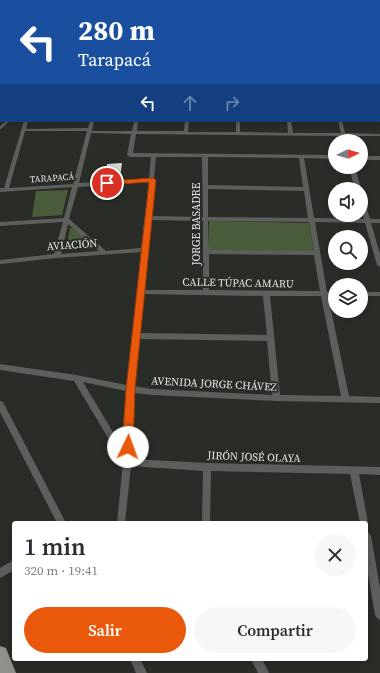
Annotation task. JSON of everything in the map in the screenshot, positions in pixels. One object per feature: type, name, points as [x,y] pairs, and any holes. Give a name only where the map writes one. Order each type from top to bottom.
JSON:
[{"type":"main road","points":[[0,654],[8,673]]},
{"type":"street","points":[[3,190],[26,122]]},
{"type":"street","points":[[57,256],[92,122]]},
{"type":"street","points":[[136,122],[130,155],[328,157]]},
{"type":"street","points":[[186,132],[187,122]]},
{"type":"street","points":[[238,122],[238,133]]},
{"type":"street","points":[[289,122],[291,134]]},
{"type":"street","points":[[340,122],[343,134]]},
{"type":"street","points":[[24,130],[328,134]]},
{"type":"street","points":[[368,135],[380,135]]},
{"type":"street","points":[[120,521],[127,462],[130,389],[153,180],[154,156]]},
{"type":"street","name":"JORGE BASADRE","points":[[205,156],[206,292]]},
{"type":"street","points":[[301,157],[324,294],[346,400]]},
{"type":"street","points":[[368,158],[380,158]]},
{"type":"street","name":"TARAPACÁ","points":[[3,190],[153,180]]},
{"type":"street","points":[[205,187],[306,189]]},
{"type":"street","points":[[148,218],[328,221]]},
{"type":"street","points":[[0,224],[67,220],[105,253]]},
{"type":"street","points":[[368,221],[380,221]]},
{"type":"street","points":[[367,222],[380,265]]},
{"type":"street","name":"AVIACIÓN","points":[[0,262],[57,256],[145,250]]},
{"type":"street","points":[[206,252],[317,253]]},
{"type":"street","name":"CALLE TÚPAC AMARU","points":[[140,292],[328,294]]},
{"type":"street","points":[[266,293],[276,398]]},
{"type":"street","points":[[368,294],[380,294]]},
{"type":"street","points":[[136,336],[270,338]]},
{"type":"street","name":"AVENIDA JORGE CHÁVEZ","points":[[0,367],[76,378],[130,389],[276,398],[380,400]]},
{"type":"street","points":[[76,378],[127,462]]},
{"type":"street","points":[[0,404],[61,521]]},
{"type":"street","name":"JIRÓN JOSÉ OLAYA","points":[[127,462],[207,467],[380,471]]},
{"type":"street","points":[[206,521],[207,467]]},
{"type":"street","points":[[354,471],[364,521]]},
{"type":"street","points":[[368,547],[380,615]]},
{"type":"street","points":[[0,573],[12,566]]},
{"type":"street","points":[[136,661],[142,673]]},
{"type":"street","points":[[257,661],[264,673]]},
{"type":"green space","points":[[68,190],[62,215],[32,217],[36,191]]},
{"type":"green space","points":[[209,221],[309,223],[314,252],[209,251]]},
{"type":"green space","points":[[70,228],[73,228],[95,247],[66,249]]},
{"type":"building","points":[[122,163],[120,178],[104,179],[107,164]]},
{"type":"route","points":[[107,183],[153,180],[130,389],[128,447]]}]
